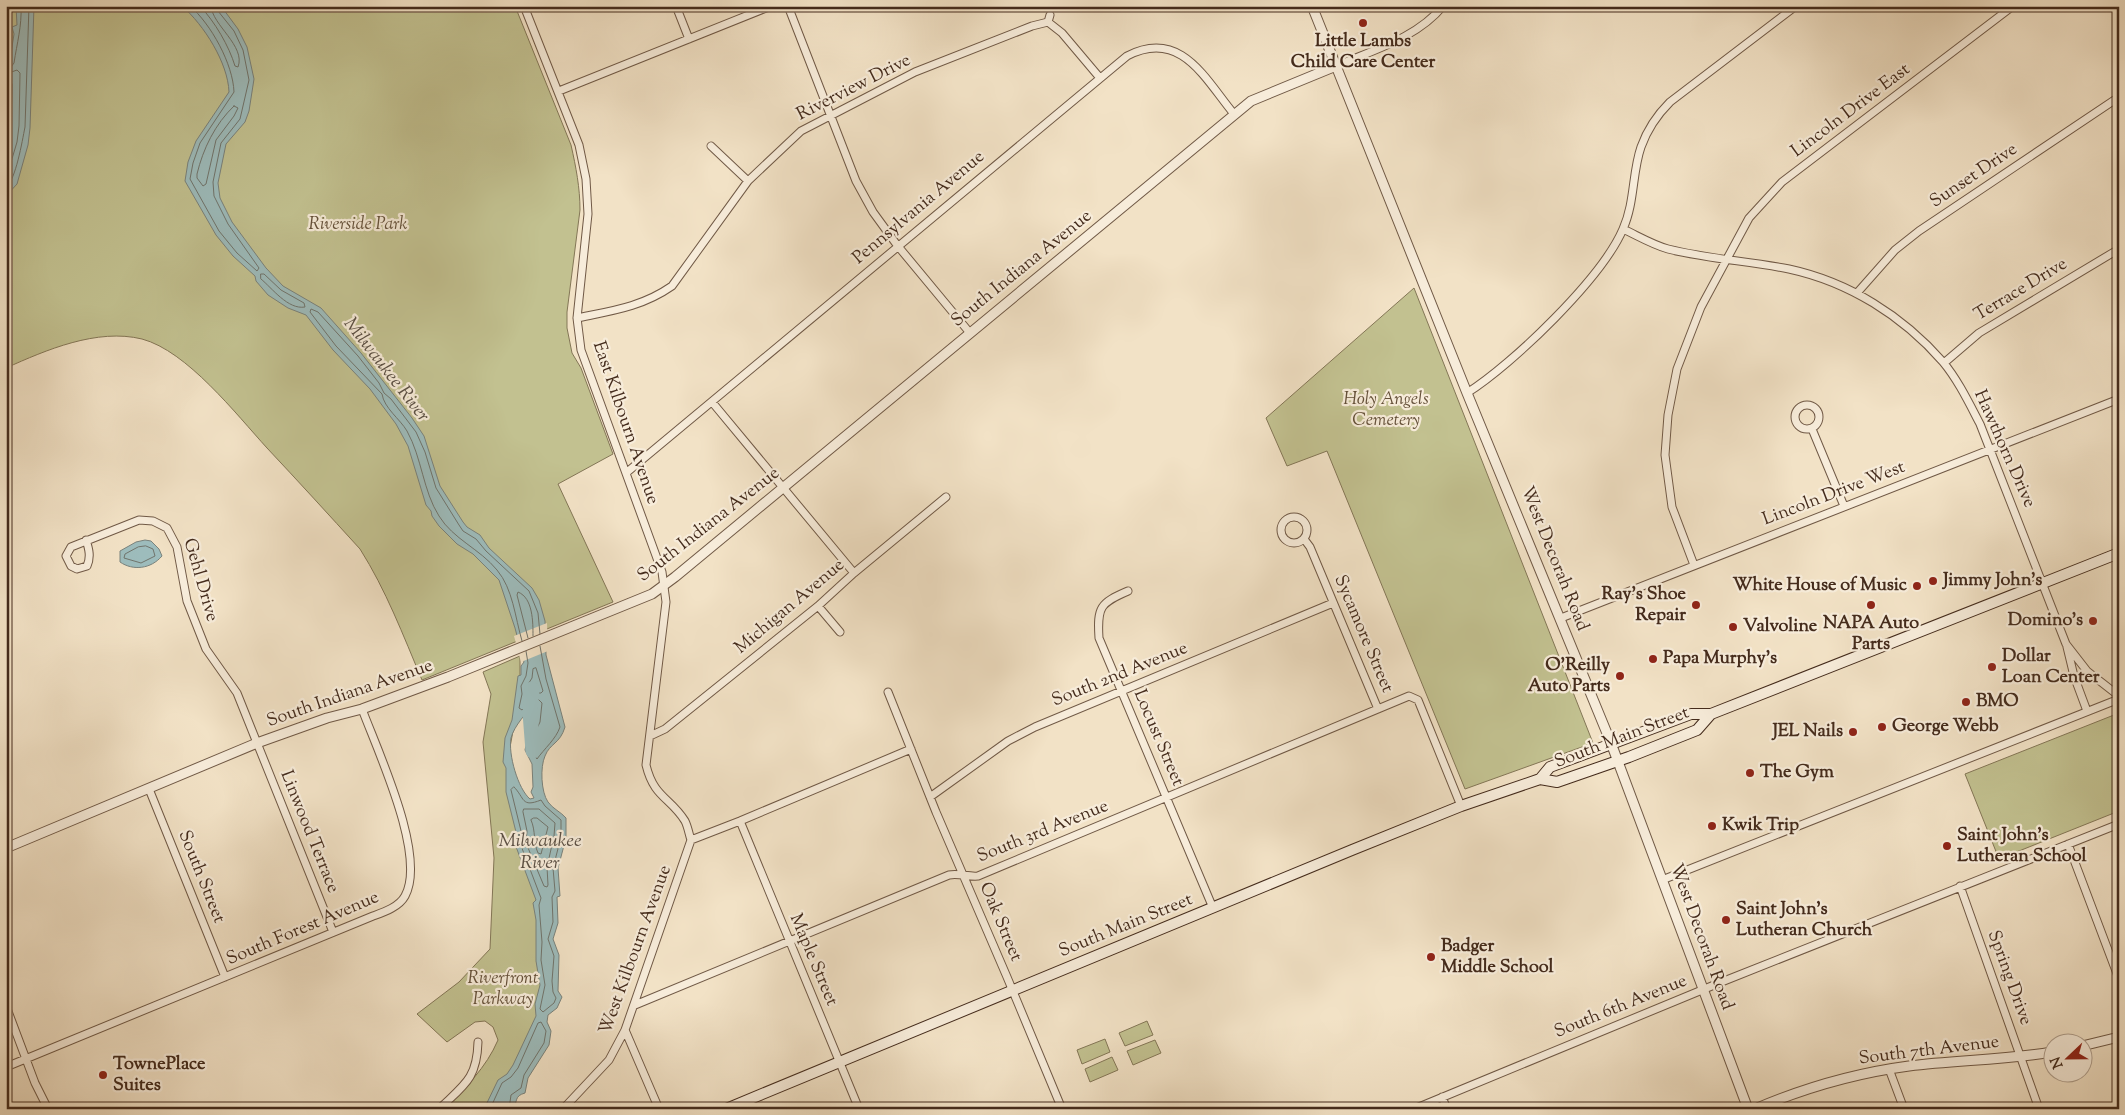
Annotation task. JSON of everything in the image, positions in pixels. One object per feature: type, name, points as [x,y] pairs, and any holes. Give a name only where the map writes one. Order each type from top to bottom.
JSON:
[{"type":"main road","name":"South Main Street","points":[[1540,779],[1550,767],[1611,743],[1691,714],[1711,714],[2119,553]]},
{"type":"main road","name":"South Main Street","points":[[726,1109],[1012,989],[1461,806],[1540,779],[1557,782],[1618,761],[1697,730],[1711,714]]},
{"type":"street","name":"East Kilbourn Avenue","points":[[524,6],[579,145],[586,179],[588,214],[577,318],[581,350],[662,572],[666,602],[646,764],[649,778],[655,790],[681,815],[686,823],[691,840]]},
{"type":"street","points":[[676,6],[689,39]]},
{"type":"street","points":[[559,91],[771,6]]},
{"type":"street","points":[[788,6],[856,181],[872,212],[897,246],[970,333]]},
{"type":"street","name":"West Decorah Road","points":[[1312,6],[1467,393],[1611,743],[1748,1109]]},
{"type":"street","points":[[1336,66],[1387,46],[1435,16],[1443,6]]},
{"type":"street","points":[[1467,393],[1486,380],[1546,326],[1614,247],[1623,229],[1634,192],[1641,148],[1659,114],[1670,102],[1796,6]]},
{"type":"street","name":"Lincoln Drive East","points":[[1694,565],[1672,507],[1665,455],[1668,415],[1677,368],[1701,307],[1749,218],[1782,182],[2013,6]]},
{"type":"street","name":"Riverview Drive","points":[[577,318],[631,307],[659,296],[672,286],[748,181],[800,131],[831,117],[915,72],[1049,19],[1100,78]]},
{"type":"street","name":"Pennsylvania Avenue","points":[[626,473],[1127,56],[1138,50],[1160,47],[1178,53],[1197,67],[1234,114]]},
{"type":"street","name":"South Indiana Avenue","points":[[6,848],[256,743],[327,718],[362,709],[510,653],[652,594],[783,489],[1234,114],[1251,101],[1266,93],[1336,66]]},
{"type":"street","name":"Sunset Drive","points":[[1857,293],[1895,250],[1919,231],[2119,97]]},
{"type":"street","points":[[710,146],[748,181]]},
{"type":"street","name":"Hawthorn Drive","points":[[1623,229],[1667,249],[1789,269],[1812,276],[1857,293],[1904,325],[1944,363],[1963,392],[1980,424],[2066,644],[2087,671],[2119,697]]},
{"type":"street","name":"Terrace Drive","points":[[1944,363],[1979,333],[2119,249]]},
{"type":"street","name":"Lincoln Drive West","points":[[1561,618],[2119,399]]},
{"type":"street","points":[[712,402],[854,573]]},
{"type":"street","points":[[1812,429],[1844,506]]},
{"type":"street","name":"Michigan Avenue","points":[[650,736],[665,729],[818,606],[854,573],[946,497]]},
{"type":"street","name":"Gehl Drive","points":[[86,540],[139,520],[152,521],[167,528],[177,547],[186,601],[206,649],[237,693],[256,743]]},
{"type":"street","name":"Sycamore Street","points":[[1304,539],[1310,547],[1378,709],[1409,696],[1418,700],[1461,806]]},
{"type":"street","name":"Locust Street","points":[[1128,592],[1108,600],[1097,616],[1099,638],[1213,908]]},
{"type":"street","name":"South 2nd Avenue","points":[[930,797],[1008,741],[1035,727],[1333,603]]},
{"type":"street","points":[[818,606],[840,632]]},
{"type":"street","points":[[2066,644],[2074,676],[2087,711]]},
{"type":"street","name":"Oak Street","points":[[888,692],[930,797],[1062,1109]]},
{"type":"street","points":[[1662,880],[2119,697]]},
{"type":"street","name":"South Forest Avenue","points":[[6,1067],[393,907],[404,898],[410,884],[411,864],[402,817],[362,709]]},
{"type":"street","name":"South 3rd Avenue","points":[[635,1005],[948,875],[978,876],[1378,709]]},
{"type":"street","name":"Linwood Terrace","points":[[256,743],[333,932]]},
{"type":"street","points":[[691,840],[740,822],[911,748]]},
{"type":"street","name":"South Street","points":[[149,788],[225,977]]},
{"type":"street","name":"Maple Street","points":[[740,822],[859,1109]]},
{"type":"street","name":"South 6th Avenue","points":[[1414,1109],[1702,989],[2119,824]]},
{"type":"street","name":"West Kilbourn Avenue","points":[[564,1109],[610,1060],[626,1030],[691,840]]},
{"type":"street","points":[[2068,844],[2119,979]]},
{"type":"street","name":"Spring Drive","points":[[1960,886],[2039,1109]]},
{"type":"street","points":[[6,1006],[28,1058],[35,1083],[48,1109]]},
{"type":"street","points":[[626,1030],[659,1109]]},
{"type":"street","points":[[2092,1044],[2119,1037]]},
{"type":"street","points":[[439,1109],[474,1073],[478,1058],[478,1042]]},
{"type":"street","name":"South 7th Avenue","points":[[1755,1109],[1808,1089],[1889,1069],[2042,1054]]},
{"type":"street","points":[[1889,1069],[1904,1109]]},
{"type":"street","points":[[1442,1097],[1447,1109]]},
{"type":"green space","name":"Riverside Park","points":[[6,6],[515,6],[573,153],[580,210],[567,312],[567,328],[572,353],[581,368],[613,454],[558,484],[613,602],[422,680],[386,597],[360,549],[210,385],[176,356],[142,339],[125,336],[107,336],[55,348],[6,368]]},
{"type":"green space","name":"Holy Angels Cemetery","points":[[1414,288],[1593,743],[1465,789],[1327,451],[1287,466],[1266,418]]},
{"type":"green space","name":"Riverfront Parkway","points":[[520,656],[520,692],[507,764],[536,893],[541,990],[537,1019],[520,1055],[488,1109],[444,1109],[468,1085],[488,1060],[498,1040],[493,1027],[485,1021],[475,1022],[447,1042],[417,1014],[459,982],[490,949],[494,858],[483,742],[491,694],[483,672]]},
{"type":"green space","points":[[2119,713],[2119,811],[1999,859],[1965,774]]},
{"type":"green space","points":[[1147,1021],[1153,1035],[1125,1046],[1119,1033]]},
{"type":"green space","points":[[1105,1039],[1110,1052],[1082,1064],[1077,1050]]},
{"type":"green space","points":[[1155,1040],[1161,1053],[1133,1065],[1127,1051]]},
{"type":"green space","points":[[1112,1057],[1118,1070],[1090,1082],[1085,1069]]},
{"type":"water","points":[[16,6],[34,6],[30,128],[28,145],[17,184],[6,196],[6,86],[14,34],[12,27],[17,25]]},
{"type":"water","points":[[182,6],[221,6],[238,29],[247,47],[254,79],[249,111],[245,122],[226,144],[218,183],[220,198],[232,222],[266,268],[283,286],[321,308],[361,353],[424,436],[440,486],[463,522],[467,527],[480,535],[489,548],[532,588],[539,600],[545,621],[546,655],[565,727],[563,733],[547,752],[543,761],[542,773],[543,786],[548,802],[566,818],[566,838],[558,868],[560,896],[557,897],[558,923],[553,939],[559,955],[558,991],[562,997],[557,1008],[548,1015],[547,1022],[551,1031],[549,1045],[528,1078],[525,1093],[518,1097],[513,1109],[484,1109],[498,1080],[507,1074],[513,1065],[536,1016],[535,1004],[540,985],[536,961],[536,920],[533,903],[536,900],[515,844],[516,832],[506,792],[506,768],[503,762],[505,738],[512,720],[518,676],[521,675],[521,666],[524,662],[515,628],[499,580],[473,554],[457,544],[432,516],[431,511],[426,505],[408,446],[396,424],[370,389],[333,350],[306,315],[288,308],[268,295],[256,281],[255,276],[233,256],[216,235],[185,181],[188,162],[196,141],[229,92],[224,69],[213,45]],"holes":[[[535,703],[537,705],[535,722],[528,736],[525,750],[532,764],[533,787],[531,792],[534,798],[530,799],[518,780],[510,745],[511,738],[518,724]]]},
{"type":"water","points":[[151,541],[159,549],[162,556],[158,560],[153,564],[142,567],[130,567],[120,562],[120,551],[136,542]]},
{"type":"pier","points":[[547,623],[548,651],[521,662],[514,636]]},
{"type":"waterway","name":"Milwaukee River","points":[[532,689],[530,713],[533,751]]},
{"type":"place","name":"Little Lambs Child Care Center","points":[[1363,23]]},
{"type":"place","name":"Jimmy John's","points":[[1933,581]]},
{"type":"place","name":"White House of Music","points":[[1917,586]]},
{"type":"place","name":"Ray's Shoe Repair","points":[[1696,605]]},
{"type":"place","name":"NAPA Auto Parts","points":[[1871,605]]},
{"type":"place","name":"Domino's","points":[[2093,621]]},
{"type":"place","name":"Valvoline","points":[[1733,627]]},
{"type":"place","name":"Papa Murphy's","points":[[1653,659]]},
{"type":"place","name":"Dollar Loan Center","points":[[1992,667]]},
{"type":"place","name":"O'Reilly Auto Parts","points":[[1620,676]]},
{"type":"place","name":"BMO","points":[[1966,702]]},
{"type":"place","name":"George Webb","points":[[1882,727]]},
{"type":"place","name":"JEL Nails","points":[[1853,732]]},
{"type":"place","name":"The Gym","points":[[1750,773]]},
{"type":"place","name":"Kwik Trip","points":[[1712,826]]},
{"type":"place","name":"Saint John's Lutheran School","points":[[1947,846]]},
{"type":"place","name":"Saint John's Lutheran Church","points":[[1726,920]]},
{"type":"place","name":"Badger Middle School","points":[[1431,957]]},
{"type":"place","name":"TownePlace Suites","points":[[103,1075]]}]
